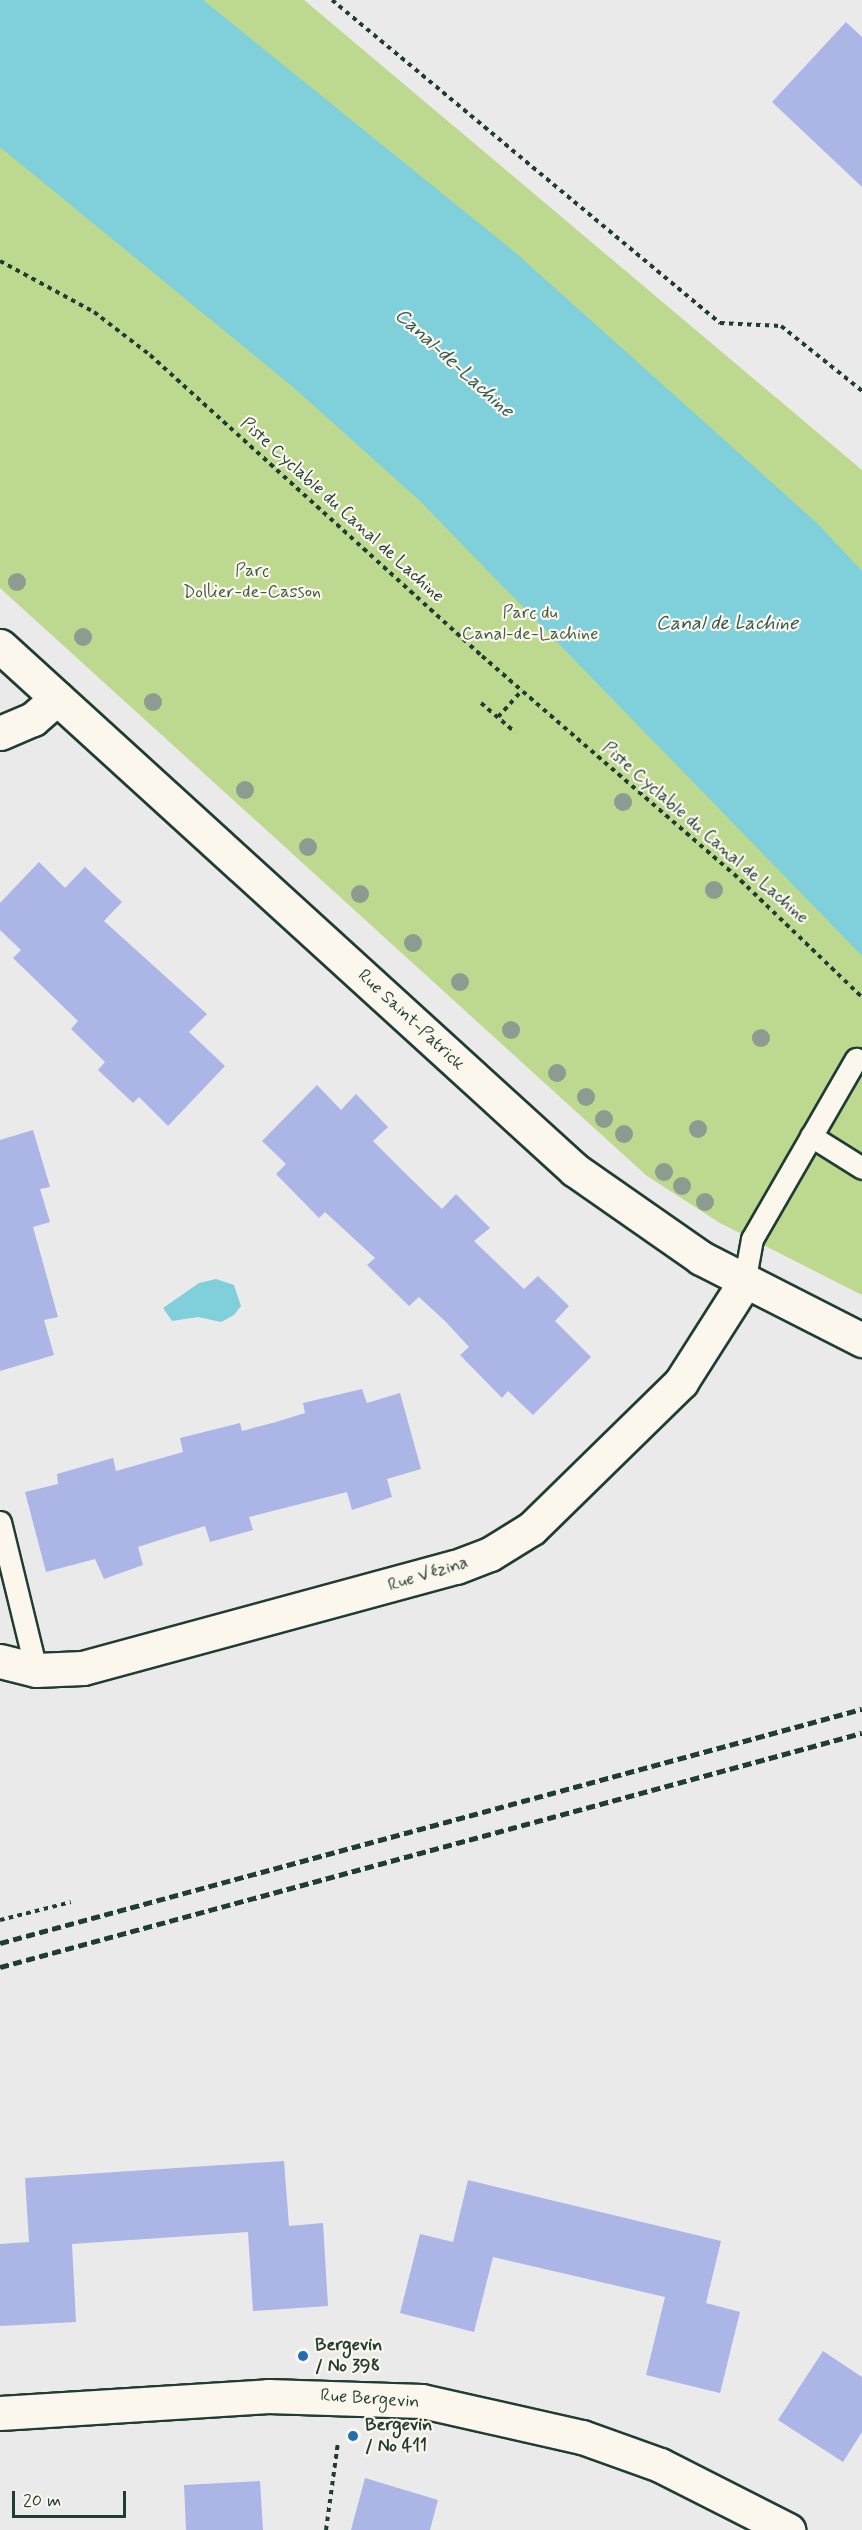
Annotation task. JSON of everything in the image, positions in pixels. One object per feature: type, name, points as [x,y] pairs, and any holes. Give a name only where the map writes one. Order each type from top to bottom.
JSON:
[{"type":"street","name":"Rue Saint-Patrick","points":[[0,646],[575,1170],[651,1227],[744,1283],[862,1341]]},
{"type":"street","points":[[0,733],[33,719],[57,698]]},
{"type":"street","name":"Rue Vézina","points":[[0,1661],[36,1670],[83,1668],[164,1649],[456,1568],[490,1554],[532,1528],[681,1382],[744,1283]]},
{"type":"street","name":"Rue Bergevin","points":[[0,2414],[268,2396],[422,2401],[503,2416],[593,2441],[660,2465],[788,2530]]},
{"type":"lane","points":[[744,1283],[752,1239],[856,1059]]},
{"type":"lane","points":[[811,1136],[862,1168]]},
{"type":"lane","points":[[0,1522],[36,1670]]},
{"type":"path","points":[[332,0],[720,323],[781,326],[862,391]]},
{"type":"path","name":"Piste Cyclable du Canal de Lachine","points":[[0,261],[72,298],[119,330],[522,690],[743,882],[862,997]]},
{"type":"path","points":[[498,717],[522,690]]},
{"type":"path","points":[[481,703],[515,732]]},
{"type":"path","points":[[0,1920],[71,1902]]},
{"type":"path","points":[[326,2530],[338,2442]]},
{"type":"green space","name":"Parc du Canal-de-Lachine","points":[[0,0],[304,0],[862,470],[862,1295],[720,1223],[647,1176],[0,588]]},
{"type":"water","name":"Canal de Lachine","points":[[0,0],[203,0],[517,254],[818,524],[862,571],[862,956],[420,501],[293,387],[0,147]]},
{"type":"water","points":[[216,1279],[234,1285],[241,1306],[234,1315],[221,1322],[198,1317],[172,1321],[163,1308],[199,1283]]},
{"type":"building","points":[[846,22],[862,37],[862,187],[772,102]]},
{"type":"building","points":[[39,862],[65,888],[85,867],[122,902],[104,921],[207,1014],[189,1032],[225,1066],[168,1126],[139,1097],[133,1103],[98,1070],[105,1062],[71,1029],[78,1021],[13,958],[21,950],[0,930],[0,903]]},
{"type":"building","points":[[317,1085],[341,1110],[356,1094],[388,1127],[373,1141],[407,1175],[442,1209],[456,1194],[490,1228],[474,1241],[524,1289],[538,1276],[569,1306],[555,1321],[591,1357],[533,1415],[508,1391],[502,1398],[460,1355],[469,1347],[445,1321],[419,1297],[409,1306],[367,1265],[375,1258],[325,1212],[319,1218],[276,1174],[286,1164],[262,1141]]},
{"type":"building","points":[[33,1130],[50,1187],[40,1189],[50,1222],[33,1227],[58,1317],[44,1320],[54,1355],[0,1371],[0,1140]]},
{"type":"building","points":[[362,1389],[367,1403],[400,1393],[421,1469],[387,1479],[392,1497],[352,1510],[347,1492],[249,1517],[253,1530],[210,1542],[205,1526],[138,1547],[143,1565],[104,1579],[95,1559],[46,1572],[25,1492],[58,1484],[57,1474],[113,1458],[116,1471],[183,1452],[180,1438],[240,1423],[242,1431],[276,1422],[305,1413],[303,1403]]},
{"type":"building","points":[[284,2161],[289,2226],[323,2223],[328,2306],[253,2311],[248,2232],[72,2244],[76,2322],[0,2326],[0,2244],[29,2242],[25,2178]]},
{"type":"building","points":[[468,2180],[721,2241],[706,2303],[740,2312],[720,2393],[646,2375],[665,2297],[493,2257],[474,2332],[400,2313],[420,2234],[453,2242]]},
{"type":"building","points":[[823,2351],[862,2377],[862,2432],[843,2462],[778,2420]]},
{"type":"building","points":[[365,2478],[438,2500],[430,2530],[351,2530]]},
{"type":"building","points":[[260,2481],[263,2530],[186,2530],[184,2485]]},
{"type":"railway","points":[[0,1943],[862,1709]]},
{"type":"railway","points":[[0,1967],[862,1733]]},
{"type":"place","name":"Bergevin / No 398","points":[[303,2356]]},
{"type":"place","name":"Bergevin / No 411","points":[[353,2436]]},
{"type":"water label","name":"Canal-de-Lachine","points":[[454,363]]},
{"type":"park label","name":"Parc Dollier-de-Casson","points":[[252,582]]}]
